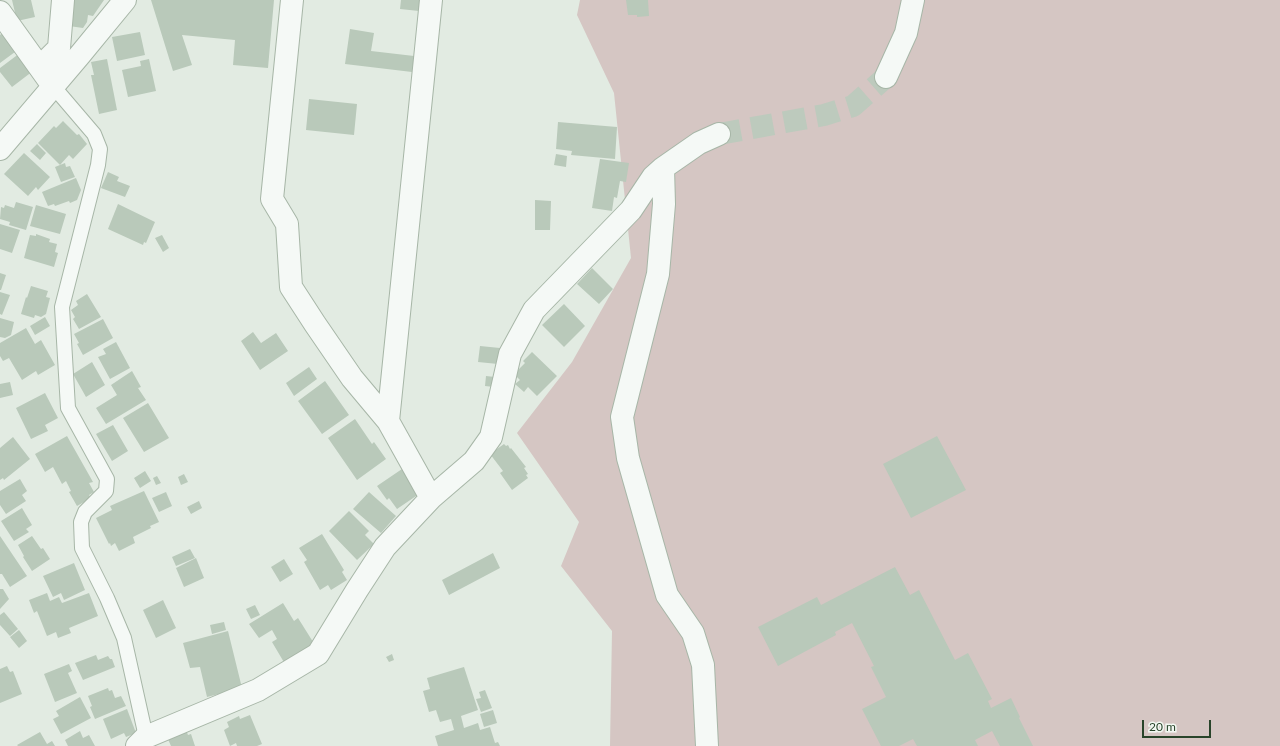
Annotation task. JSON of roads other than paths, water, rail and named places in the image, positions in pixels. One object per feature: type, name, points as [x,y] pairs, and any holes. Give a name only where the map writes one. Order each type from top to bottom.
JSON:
[{"type":"street","points":[[40,67],[59,48],[63,0]]},
{"type":"street","points":[[0,149],[80,56],[125,0]]},
{"type":"street","points":[[292,0],[272,199],[287,224],[291,287],[352,378],[388,421],[430,498]]},
{"type":"street","points":[[388,421],[431,0]]},
{"type":"street","points":[[886,77],[906,33],[913,0]]},
{"type":"street","points":[[0,12],[53,86]]},
{"type":"street","points":[[141,741],[258,690],[318,654],[356,590],[386,547],[430,498],[474,461],[490,437],[510,354],[534,310],[631,210],[653,177],[698,143],[719,134]]},
{"type":"street","points":[[663,168],[664,204],[658,274],[622,418],[628,458],[668,595],[693,633],[703,665],[707,746]]},
{"type":"lane","points":[[53,86],[94,134],[100,149],[98,165],[62,307],[68,408],[107,479],[106,491],[86,512],[81,522],[82,548],[107,598],[124,638],[141,741]]},
{"type":"tunnel","points":[[719,134],[824,115],[853,106],[886,77]]}]
